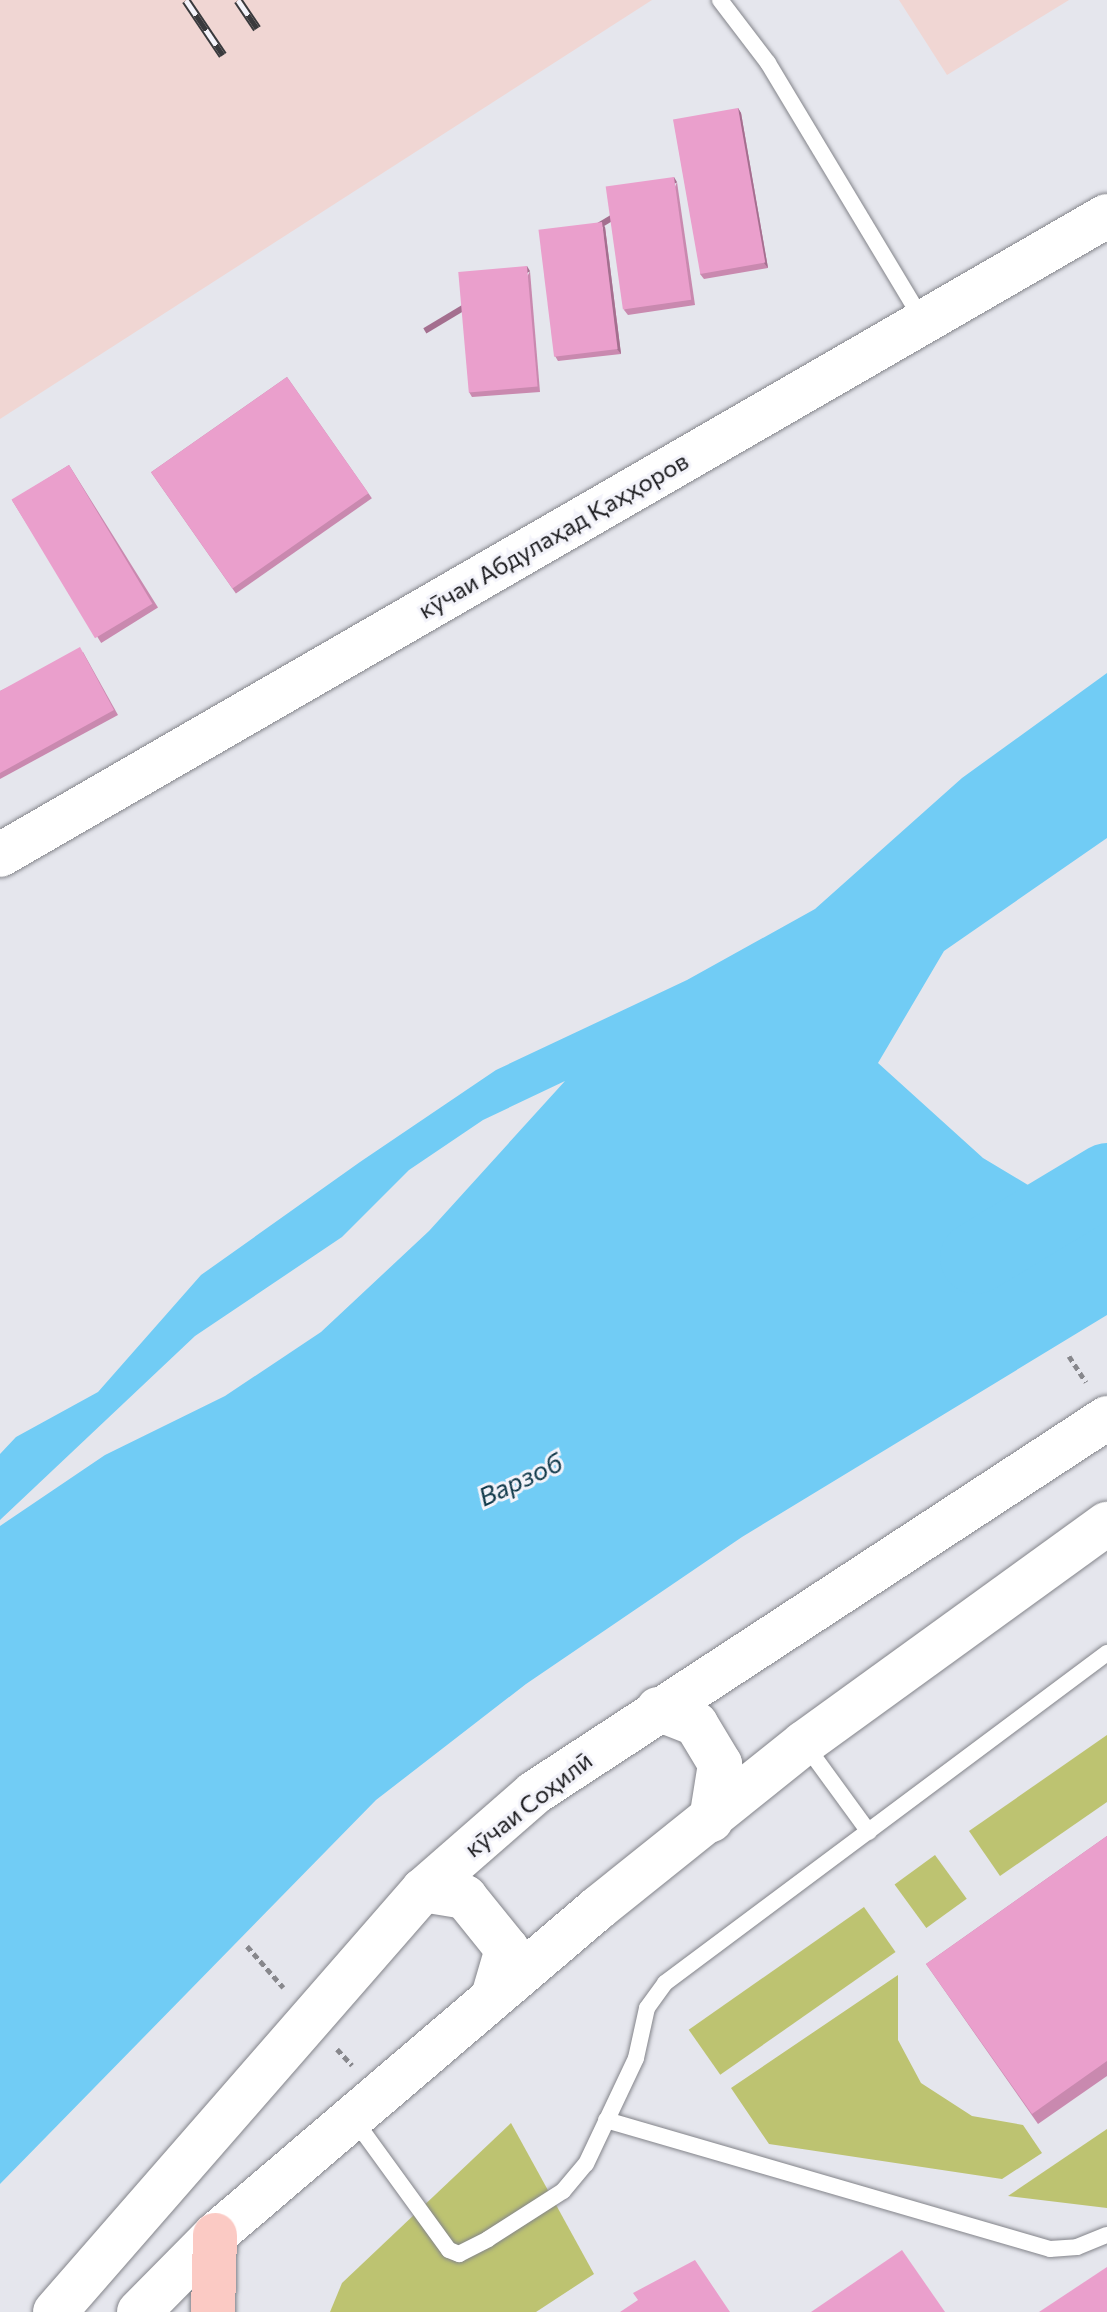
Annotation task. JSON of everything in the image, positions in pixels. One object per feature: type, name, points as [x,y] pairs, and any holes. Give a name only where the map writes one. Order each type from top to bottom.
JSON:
[{"type":"highway","points":[[213,2312],[215,2235]]},
{"type":"main road","name":"кӯчаи Абдулаҳад Қаҳҳоров","points":[[0,855],[1107,216]]},
{"type":"main road","name":"кӯчаи Соҳилӣ","points":[[55,2312],[423,1890],[534,1793],[1107,1418]]},
{"type":"main road","points":[[139,2312],[215,2235],[493,1997],[804,1743],[1107,1524]]},
{"type":"main road","points":[[658,1709],[696,1724],[720,1764],[711,1820]]},
{"type":"main road","points":[[423,1890],[465,1897],[507,1949],[493,1997]]},
{"type":"lane","points":[[720,0],[768,63],[923,322]]},
{"type":"lane","points":[[353,2118],[449,2250],[459,2254],[563,2191],[586,2164],[636,2058],[647,2008],[665,1983],[1107,1653]]},
{"type":"lane","points":[[804,1743],[869,1832]]},
{"type":"lane","points":[[606,2120],[1050,2249],[1077,2247],[1107,2235]]},
{"type":"shaded area","points":[[0,0],[652,0],[0,419]]},
{"type":"shaded area","points":[[899,0],[1069,0],[947,75]]},
{"type":"green space","points":[[1107,1735],[1107,1802],[1000,1876],[969,1831]]},
{"type":"green space","points":[[935,1855],[967,1899],[926,1928],[895,1884]]},
{"type":"green space","points":[[864,1907],[896,1952],[720,2075],[689,2030]]},
{"type":"green space","points":[[898,1975],[898,2040],[921,2083],[972,2116],[1023,2125],[1042,2153],[1002,2179],[769,2144],[731,2088]]},
{"type":"green space","points":[[511,2123],[594,2274],[536,2312],[330,2312],[342,2283]]},
{"type":"green space","points":[[1107,2129],[1107,2208],[1008,2196]]},
{"type":"water","points":[[1107,673],[1107,838],[944,951],[878,1063],[983,1158],[1096,1226],[1107,1216],[1107,1315],[742,1537],[526,1684],[376,1800],[0,2184],[0,1526],[105,1455],[225,1396],[321,1332],[429,1231],[565,1081],[483,1120],[409,1170],[342,1237],[195,1336],[0,1520],[0,1454],[16,1437],[98,1392],[201,1275],[360,1162],[496,1070],[687,980],[815,909],[962,778]]},
{"type":"building","points":[[738,108],[765,263],[700,274],[673,119]]},
{"type":"building","points":[[674,177],[691,300],[623,309],[606,187]]},
{"type":"building","points":[[602,222],[618,349],[554,357],[538,230]]},
{"type":"building","points":[[527,266],[538,387],[469,393],[458,272]]},
{"type":"building","points":[[287,377],[368,493],[232,589],[151,472]]},
{"type":"building","points":[[69,465],[152,604],[95,638],[12,500]]},
{"type":"building","points":[[80,647],[114,710],[0,773],[0,691]]},
{"type":"building","points":[[1107,1836],[1107,2061],[1032,2114],[926,1964]]},
{"type":"building","points":[[902,2250],[945,2312],[811,2312]]},
{"type":"building","points":[[695,2260],[730,2312],[620,2312],[638,2300],[633,2293]]},
{"type":"building","points":[[1107,2267],[1107,2312],[1039,2312]]},
{"type":"waterway","name":"Варзоб","points":[[976,1258],[1107,1179]]},
{"type":"railway","points":[[186,0],[223,55]]},
{"type":"railway","points":[[238,0],[257,28]]}]
